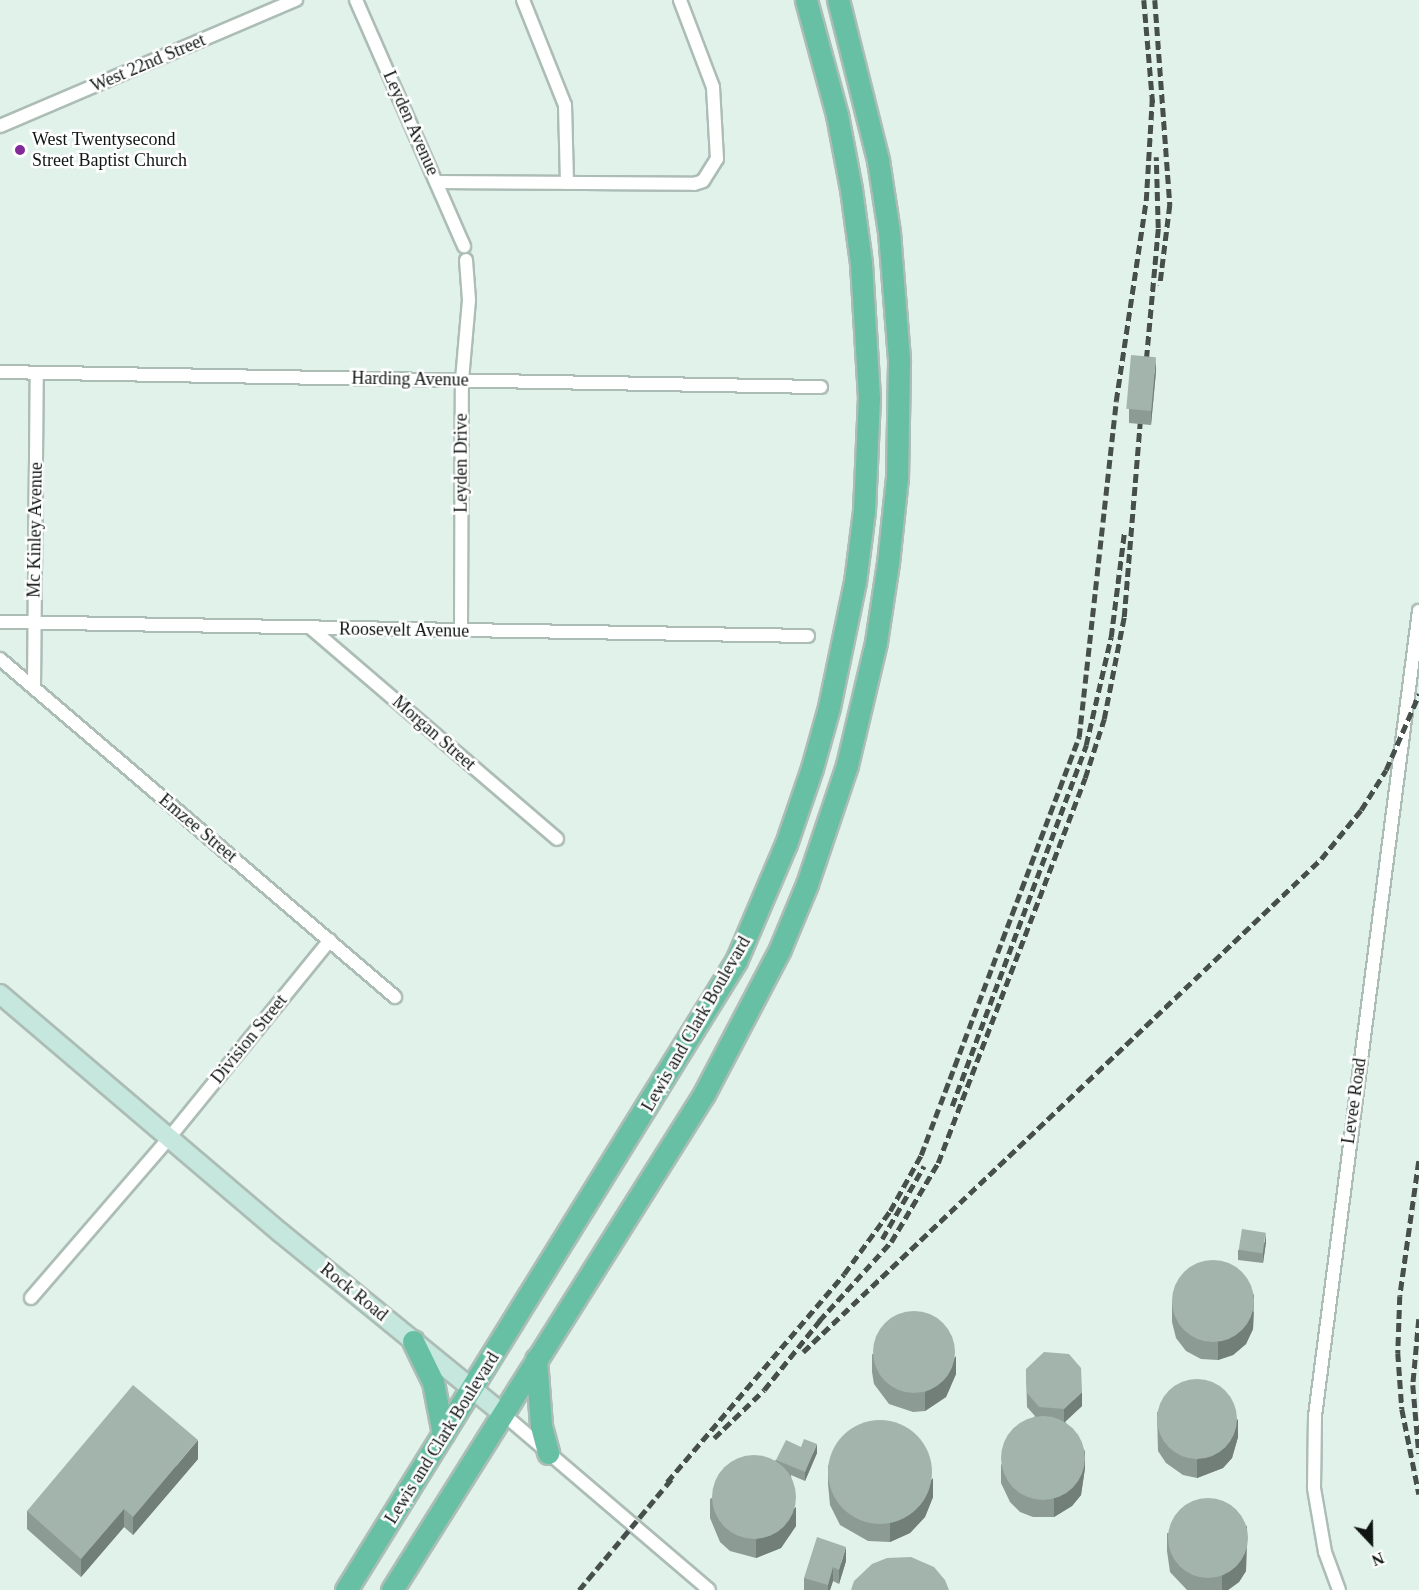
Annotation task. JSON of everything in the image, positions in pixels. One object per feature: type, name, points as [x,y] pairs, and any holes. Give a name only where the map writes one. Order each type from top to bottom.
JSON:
[{"type":"highway","name":"Lewis and Clark Boulevard","points":[[346,1590],[473,1389],[736,961],[786,844],[829,707],[853,592],[864,511],[867,338],[851,189],[837,115],[806,0]]},
{"type":"highway","name":"Lewis and Clark Boulevard","points":[[392,1590],[536,1359],[664,1161],[757,996],[810,874],[862,705],[876,642],[895,506],[899,359],[890,232],[878,160],[838,0]]},
{"type":"highway","points":[[413,1341],[433,1382],[443,1434]]},
{"type":"highway","points":[[536,1359],[539,1406],[548,1453]]},
{"type":"main road","name":"Rock Road","points":[[0,993],[169,1138],[502,1413]]},
{"type":"street","name":"West 22nd Street","points":[[0,126],[296,0]]},
{"type":"street","name":"Leyden Avenue","points":[[356,0],[464,246]]},
{"type":"street","points":[[523,0],[565,105],[567,183]]},
{"type":"street","points":[[436,182],[694,184],[710,176],[717,159],[713,87],[680,0]]},
{"type":"street","name":"Leyden Drive","points":[[461,630],[462,380],[468,333],[466,260]]},
{"type":"street","name":"Harding Avenue","points":[[0,372],[821,387]]},
{"type":"street","name":"Mc Kinley Avenue","points":[[34,688],[37,373]]},
{"type":"street","name":"Levee Road","points":[[1339,1590],[1318,1520],[1314,1488],[1314,1427],[1419,611]]},
{"type":"street","name":"Roosevelt Avenue","points":[[0,622],[808,636]]},
{"type":"street","name":"Morgan Street","points":[[311,628],[557,838]]},
{"type":"street","name":"Emzee Street","points":[[0,659],[395,997]]},
{"type":"street","name":"Division Street","points":[[31,1298],[169,1138],[330,940]]},
{"type":"street","name":"Rock Road","points":[[502,1413],[709,1590]]},
{"type":"building","points":[[1131,355],[1156,357],[1151,411],[1126,409]]},
{"type":"building","points":[[1242,1229],[1266,1233],[1262,1253],[1239,1250]]},
{"type":"building","points":[[1213,1260],[1229,1263],[1242,1272],[1251,1285],[1254,1301],[1251,1317],[1242,1330],[1229,1339],[1213,1342],[1197,1339],[1184,1330],[1175,1317],[1172,1301],[1175,1285],[1184,1272],[1197,1263]]},
{"type":"building","points":[[906,1311],[922,1311],[937,1318],[948,1329],[955,1344],[952,1368],[943,1381],[922,1393],[906,1393],[891,1386],[880,1375],[873,1360],[873,1344],[880,1329],[891,1318]]},
{"type":"building","points":[[1044,1352],[1069,1354],[1081,1368],[1082,1392],[1064,1409],[1039,1407],[1027,1393],[1026,1369]]},
{"type":"building","points":[[1197,1379],[1212,1382],[1225,1391],[1234,1404],[1237,1419],[1234,1434],[1225,1447],[1212,1456],[1197,1459],[1182,1456],[1169,1447],[1160,1434],[1157,1419],[1160,1404],[1169,1391],[1182,1382]]},
{"type":"building","points":[[133,1385],[198,1440],[133,1517],[124,1509],[81,1559],[27,1511]]},
{"type":"building","points":[[1043,1416],[1066,1423],[1078,1435],[1085,1458],[1078,1481],[1066,1493],[1043,1500],[1020,1493],[1008,1481],[1001,1458],[1008,1435],[1020,1423]]},
{"type":"building","points":[[880,1420],[900,1424],[917,1435],[928,1452],[932,1472],[928,1492],[917,1509],[900,1520],[880,1524],[860,1520],[843,1509],[832,1492],[828,1472],[832,1452],[843,1435],[860,1424]]},
{"type":"building","points":[[804,1439],[817,1444],[805,1472],[776,1460],[786,1440],[801,1447]]},
{"type":"building","points":[[754,1455],[770,1458],[784,1467],[793,1481],[796,1497],[793,1513],[784,1527],[770,1536],[754,1539],[738,1536],[724,1527],[715,1513],[712,1497],[715,1481],[724,1467],[738,1458]]},
{"type":"building","points":[[1208,1498],[1223,1501],[1236,1510],[1245,1523],[1248,1538],[1245,1553],[1236,1566],[1223,1575],[1208,1578],[1193,1575],[1180,1566],[1171,1553],[1168,1538],[1171,1523],[1180,1510],[1193,1501]]},
{"type":"building","points":[[817,1537],[846,1547],[839,1570],[833,1567],[828,1585],[804,1578]]},
{"type":"building","points":[[911,1557],[934,1567],[945,1580],[949,1590],[851,1590],[854,1581],[872,1564],[887,1558]]},
{"type":"railway","points":[[1144,0],[1153,106]]},
{"type":"railway","points":[[1155,0],[1170,205],[1160,285]]},
{"type":"railway","points":[[667,1482],[844,1274],[890,1211],[921,1155],[1079,737],[1116,401],[1146,201],[1152,99]]},
{"type":"railway","points":[[1145,372],[1158,228],[1156,157]]},
{"type":"railway","points":[[819,1321],[891,1242],[938,1163],[1085,778],[1104,719],[1124,617],[1141,408]]},
{"type":"railway","points":[[952,1106],[1086,745],[1111,637],[1124,534]]},
{"type":"railway","points":[[803,1352],[1321,859],[1361,810],[1386,770],[1419,694]]},
{"type":"railway","points":[[1419,1161],[1400,1296],[1398,1353],[1402,1409],[1419,1494]]},
{"type":"railway","points":[[882,1239],[924,1166]]},
{"type":"railway","points":[[714,1438],[764,1390],[824,1315]]},
{"type":"railway","points":[[1419,1319],[1413,1385],[1419,1454]]},
{"type":"railway","points":[[579,1590],[673,1477]]},
{"type":"place","name":"West Twentysecond Street Baptist Church","points":[[20,150]]}]
